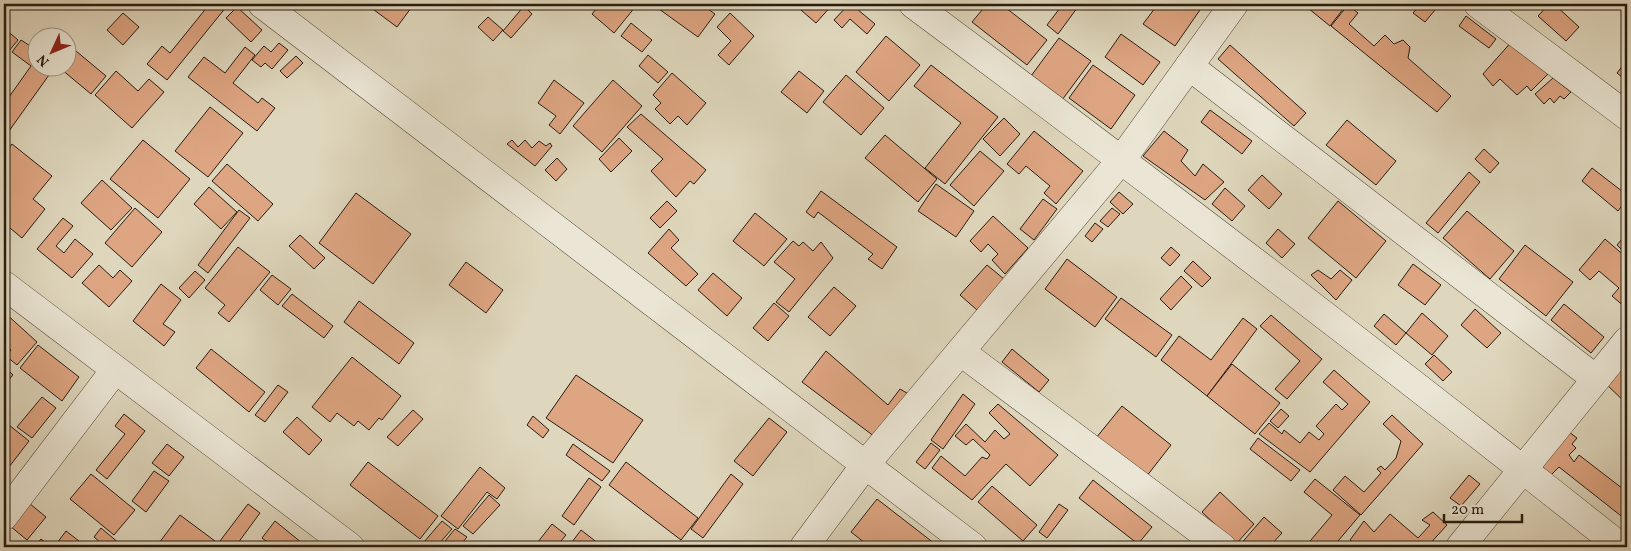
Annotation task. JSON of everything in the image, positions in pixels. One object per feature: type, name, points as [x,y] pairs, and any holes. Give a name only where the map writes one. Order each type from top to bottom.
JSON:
[{"type":"street","points":[[262,4],[973,547]]},
{"type":"street","points":[[913,4],[1122,159],[1621,547]]},
{"type":"street","points":[[804,547],[866,465],[1122,159],[1234,4]]},
{"type":"street","points":[[1478,4],[1627,116]]},
{"type":"street","points":[[1190,66],[1596,380]]},
{"type":"street","points":[[4,285],[350,547]]},
{"type":"street","points":[[1460,547],[1627,341]]},
{"type":"street","points":[[961,352],[1222,547]]},
{"type":"street","points":[[4,516],[115,370]]},
{"type":"building","points":[[204,4],[224,4],[227,6],[167,80],[147,64],[162,46],[170,53],[208,6]]},
{"type":"building","points":[[366,4],[414,4],[397,27]]},
{"type":"building","points":[[600,4],[633,4],[636,6],[614,33],[592,14]]},
{"type":"building","points":[[652,4],[701,4],[715,14],[698,37]]},
{"type":"building","points":[[794,4],[833,4],[816,23]]},
{"type":"building","points":[[849,4],[875,24],[867,34],[850,19],[842,28],[834,20]]},
{"type":"building","points":[[987,4],[1001,4],[1047,40],[1027,65],[972,22]]},
{"type":"building","points":[[1063,4],[1080,4],[1058,34],[1047,25]]},
{"type":"building","points":[[1158,4],[1197,4],[1202,7],[1175,46],[1143,24]]},
{"type":"building","points":[[1303,4],[1347,4],[1330,26]]},
{"type":"building","points":[[1421,4],[1440,4],[1425,22],[1413,13]]},
{"type":"building","points":[[1549,4],[1554,4],[1579,27],[1566,41],[1538,16]]},
{"type":"building","points":[[1348,5],[1358,13],[1349,24],[1374,46],[1385,35],[1394,44],[1403,40],[1410,47],[1408,58],[1451,96],[1437,112],[1331,26]]},
{"type":"building","points":[[524,6],[532,14],[511,38],[503,31]]},
{"type":"building","points":[[237,7],[262,30],[251,42],[226,18]]},
{"type":"building","points":[[123,13],[139,27],[123,45],[107,30]]},
{"type":"building","points":[[730,13],[754,36],[729,65],[718,55],[731,41],[717,27]]},
{"type":"building","points":[[1466,16],[1496,39],[1489,48],[1459,26]]},
{"type":"building","points":[[488,17],[503,30],[493,41],[478,27]]},
{"type":"building","points":[[631,23],[652,40],[642,52],[621,36]]},
{"type":"building","points":[[4,28],[18,40],[4,57]]},
{"type":"building","points":[[1121,34],[1160,62],[1143,85],[1105,57]]},
{"type":"building","points":[[886,36],[920,65],[889,101],[856,72]]},
{"type":"building","points":[[1059,38],[1091,61],[1062,100],[1031,76]]},
{"type":"building","points":[[21,40],[28,45],[28,64],[12,52]]},
{"type":"building","points":[[1513,40],[1549,73],[1531,91],[1527,86],[1517,95],[1500,79],[1493,86],[1483,74]]},
{"type":"building","points":[[279,43],[288,50],[272,69],[265,63],[261,67],[252,60],[264,46],[271,52]]},
{"type":"building","points":[[1230,45],[1306,113],[1294,126],[1218,59]]},
{"type":"building","points":[[245,47],[255,55],[233,83],[258,103],[262,98],[275,108],[257,131],[188,77],[204,57],[225,73]]},
{"type":"building","points":[[78,53],[106,76],[91,94],[72,78],[78,78]]},
{"type":"building","points":[[648,55],[668,72],[658,83],[639,66]]},
{"type":"building","points":[[296,56],[303,63],[287,78],[280,71]]},
{"type":"building","points":[[1627,60],[1627,81],[1617,73]]},
{"type":"building","points":[[931,65],[998,117],[945,184],[925,168],[961,123],[914,86]]},
{"type":"building","points":[[1093,65],[1135,95],[1111,129],[1069,98]]},
{"type":"building","points":[[28,70],[28,78],[47,78],[4,138],[4,104]]},
{"type":"building","points":[[116,71],[138,91],[149,79],[164,92],[132,128],[95,95]]},
{"type":"building","points":[[799,71],[824,91],[807,113],[781,92]]},
{"type":"building","points":[[672,73],[706,103],[687,125],[678,116],[670,124],[655,109],[661,103],[653,95]]},
{"type":"building","points":[[846,75],[884,108],[861,135],[823,102]]},
{"type":"building","points":[[1553,78],[1571,92],[1564,99],[1560,96],[1554,103],[1550,98],[1544,104],[1535,94]]},
{"type":"building","points":[[554,80],[584,103],[560,134],[549,125],[556,116],[538,103]]},
{"type":"building","points":[[613,80],[642,106],[602,152],[573,126]]},
{"type":"building","points":[[210,107],[243,133],[208,177],[175,151]]},
{"type":"building","points":[[1210,110],[1252,141],[1242,154],[1201,122]]},
{"type":"building","points":[[641,114],[706,170],[694,184],[690,181],[676,197],[651,171],[663,159],[627,127]]},
{"type":"building","points":[[1004,118],[1020,134],[1000,156],[983,139]]},
{"type":"building","points":[[1347,120],[1396,161],[1376,185],[1326,145]]},
{"type":"building","points":[[1034,131],[1083,171],[1056,204],[1044,193],[1050,186],[1026,166],[1019,174],[1007,164]]},
{"type":"building","points":[[1164,131],[1188,150],[1181,161],[1195,176],[1203,164],[1224,182],[1205,200],[1143,156]]},
{"type":"building","points":[[885,135],[937,179],[918,202],[865,158]]},
{"type":"building","points":[[619,138],[632,151],[611,172],[599,159]]},
{"type":"building","points":[[143,140],[190,179],[158,218],[110,179]]},
{"type":"building","points":[[512,140],[518,147],[525,140],[532,148],[539,141],[546,146],[550,143],[552,146],[535,166],[507,144]]},
{"type":"building","points":[[12,144],[52,176],[33,199],[45,209],[22,238],[4,223],[4,154]]},
{"type":"building","points":[[1484,149],[1499,163],[1490,173],[1475,159]]},
{"type":"building","points":[[980,151],[1004,171],[974,206],[950,185]]},
{"type":"building","points":[[557,158],[567,169],[556,181],[545,170]]},
{"type":"building","points":[[227,164],[273,204],[258,221],[212,181]]},
{"type":"building","points":[[1592,168],[1627,195],[1627,199],[1618,211],[1582,181]]},
{"type":"building","points":[[1469,172],[1480,182],[1438,233],[1426,223]]},
{"type":"building","points":[[1262,175],[1282,194],[1269,209],[1248,190]]},
{"type":"building","points":[[102,180],[132,208],[111,230],[81,203]]},
{"type":"building","points":[[936,184],[974,211],[956,237],[918,211]]},
{"type":"building","points":[[209,187],[237,212],[221,229],[194,204]]},
{"type":"building","points":[[1225,188],[1245,206],[1232,221],[1212,204]]},
{"type":"building","points":[[821,191],[897,247],[882,269],[868,259],[873,254],[818,212],[814,218],[806,212]]},
{"type":"building","points":[[1119,192],[1133,204],[1123,214],[1110,202]]},
{"type":"building","points":[[356,193],[411,234],[373,284],[319,243]]},
{"type":"building","points":[[1043,199],[1057,209],[1034,240],[1020,229]]},
{"type":"building","points":[[667,201],[677,211],[660,228],[650,218]]},
{"type":"building","points":[[1338,201],[1386,241],[1356,278],[1308,238]]},
{"type":"building","points":[[135,208],[162,232],[132,267],[105,243]]},
{"type":"building","points":[[1112,208],[1120,214],[1108,227],[1100,221]]},
{"type":"building","points":[[239,210],[250,218],[208,273],[198,265]]},
{"type":"building","points":[[1467,211],[1514,251],[1490,279],[1443,238]]},
{"type":"building","points":[[755,213],[787,239],[764,266],[733,241]]},
{"type":"building","points":[[993,216],[1028,248],[1005,274],[992,260],[998,254],[988,244],[981,252],[970,241]]},
{"type":"building","points":[[63,218],[73,226],[56,246],[64,253],[75,239],[93,254],[72,278],[37,249]]},
{"type":"building","points":[[1095,223],[1103,229],[1092,242],[1085,236]]},
{"type":"building","points":[[669,229],[679,240],[671,248],[698,274],[686,286],[648,253]]},
{"type":"building","points":[[1278,229],[1295,244],[1282,258],[1266,243]]},
{"type":"building","points":[[1627,233],[1627,255],[1617,245]]},
{"type":"building","points":[[300,235],[325,258],[314,269],[289,246]]},
{"type":"building","points":[[1605,239],[1627,258],[1626,308],[1612,296],[1619,288],[1599,271],[1590,280],[1579,270]]},
{"type":"building","points":[[793,241],[799,246],[803,242],[813,251],[821,242],[833,258],[789,312],[776,302],[795,279],[774,262]]},
{"type":"building","points":[[1525,245],[1573,282],[1546,316],[1499,279]]},
{"type":"building","points":[[238,247],[270,272],[229,322],[218,313],[225,305],[205,288]]},
{"type":"building","points":[[1171,247],[1180,255],[1170,266],[1161,258]]},
{"type":"building","points":[[1067,259],[1117,297],[1095,327],[1045,289]]},
{"type":"building","points":[[1193,261],[1211,278],[1202,287],[1184,271]]},
{"type":"building","points":[[466,262],[503,290],[486,313],[449,285]]},
{"type":"building","points":[[1413,264],[1441,285],[1425,305],[1398,285]]},
{"type":"building","points":[[99,265],[113,278],[120,270],[132,281],[109,307],[82,283]]},
{"type":"building","points":[[987,265],[1004,279],[977,310],[960,295]]},
{"type":"building","points":[[1318,270],[1331,279],[1340,270],[1352,280],[1336,300],[1311,275]]},
{"type":"building","points":[[195,271],[205,280],[189,298],[179,288]]},
{"type":"building","points":[[713,273],[742,298],[727,316],[698,290]]},
{"type":"building","points":[[272,275],[291,289],[278,305],[260,290]]},
{"type":"building","points":[[1181,276],[1192,287],[1171,310],[1160,299]]},
{"type":"building","points":[[161,284],[181,300],[163,324],[175,332],[164,346],[133,321]]},
{"type":"building","points":[[834,287],[856,306],[830,336],[808,317]]},
{"type":"building","points":[[292,294],[333,326],[324,338],[282,306]]},
{"type":"building","points":[[1121,298],[1172,335],[1156,357],[1105,319]]},
{"type":"building","points":[[359,301],[414,343],[399,364],[344,322]]},
{"type":"building","points":[[774,303],[789,316],[768,341],[753,328]]},
{"type":"building","points":[[1564,304],[1604,337],[1591,353],[1551,320]]},
{"type":"building","points":[[1475,309],[1501,333],[1487,348],[1461,325]]},
{"type":"building","points":[[4,312],[37,342],[17,365],[6,356],[11,350],[4,344]]},
{"type":"building","points":[[1422,313],[1448,336],[1432,355],[1406,333]]},
{"type":"building","points":[[1384,314],[1406,333],[1396,345],[1374,326]]},
{"type":"building","points":[[1271,315],[1322,359],[1287,399],[1275,389],[1300,361],[1260,326]]},
{"type":"building","points":[[1243,318],[1257,329],[1207,396],[1161,360],[1179,336],[1211,360]]},
{"type":"building","points":[[38,345],[79,377],[62,401],[20,368]]},
{"type":"building","points":[[211,349],[265,392],[249,412],[196,368]]},
{"type":"building","points":[[1012,349],[1049,380],[1039,392],[1002,362]]},
{"type":"building","points":[[826,351],[888,405],[900,389],[912,396],[879,440],[802,382]]},
{"type":"building","points":[[1434,355],[1452,372],[1443,381],[1425,364]]},
{"type":"building","points":[[352,357],[401,396],[382,420],[379,418],[369,430],[358,421],[354,426],[337,413],[330,422],[312,407]]},
{"type":"building","points":[[1232,364],[1280,403],[1255,434],[1207,396]]},
{"type":"building","points":[[1624,364],[1627,367],[1627,404],[1606,384]]},
{"type":"building","points":[[4,366],[13,375],[4,385]]},
{"type":"building","points":[[1334,370],[1370,402],[1310,472],[1259,434],[1269,423],[1282,434],[1284,430],[1300,443],[1309,432],[1319,440],[1324,434],[1316,426],[1336,404],[1342,410],[1348,404],[1323,382]]},
{"type":"building","points":[[576,375],[643,420],[613,463],[546,418]]},
{"type":"building","points":[[278,385],[288,392],[265,422],[255,415]]},
{"type":"building","points":[[963,394],[975,404],[943,449],[931,440]]},
{"type":"building","points":[[42,397],[56,408],[32,438],[17,427]]},
{"type":"building","points":[[998,404],[1058,455],[1030,486],[1006,464],[972,500],[932,468],[941,456],[965,476],[982,457],[987,459],[990,455],[973,439],[966,445],[955,436],[966,424],[985,442],[995,430],[1004,439],[1010,434],[989,413]]},
{"type":"building","points":[[1122,406],[1171,445],[1146,477],[1096,438]]},
{"type":"building","points":[[1281,409],[1289,416],[1278,428],[1270,421]]},
{"type":"building","points":[[413,410],[423,419],[398,446],[387,437]]},
{"type":"building","points":[[124,414],[145,431],[107,479],[96,470],[125,434],[115,426]]},
{"type":"building","points":[[1392,415],[1423,444],[1361,515],[1333,490],[1345,476],[1364,492],[1381,473],[1377,469],[1381,466],[1385,470],[1396,458],[1401,441],[1383,424]]},
{"type":"building","points":[[533,416],[549,430],[543,438],[527,425]]},
{"type":"building","points":[[297,417],[322,440],[309,455],[283,432]]},
{"type":"building","points":[[769,418],[787,432],[753,476],[734,461]]},
{"type":"building","points":[[4,421],[29,441],[9,467],[4,463]]},
{"type":"building","points":[[1569,432],[1577,438],[1572,444],[1576,448],[1569,455],[1574,462],[1579,455],[1627,492],[1627,516],[1625,519],[1559,467],[1551,475],[1539,463]]},
{"type":"building","points":[[1258,438],[1300,470],[1291,481],[1250,449]]},
{"type":"building","points":[[931,443],[940,450],[925,469],[916,462]]},
{"type":"building","points":[[167,444],[184,457],[169,476],[152,463]]},
{"type":"building","points":[[573,444],[610,471],[602,481],[566,455]]},
{"type":"building","points":[[368,462],[438,516],[420,539],[350,485]]},
{"type":"building","points":[[626,462],[698,518],[681,540],[609,485]]},
{"type":"building","points":[[480,467],[505,488],[497,499],[487,492],[458,529],[441,516]]},
{"type":"building","points":[[154,471],[169,481],[146,512],[132,501]]},
{"type":"building","points":[[91,474],[135,510],[114,535],[70,499]]},
{"type":"building","points":[[731,474],[743,484],[703,538],[691,529]]},
{"type":"building","points":[[1469,475],[1480,484],[1461,506],[1450,498]]},
{"type":"building","points":[[589,478],[601,487],[574,525],[562,516]]},
{"type":"building","points":[[1315,479],[1360,515],[1333,547],[1305,547],[1332,515],[1304,492]]},
{"type":"building","points":[[1093,480],[1152,527],[1138,544],[1079,498]]},
{"type":"building","points":[[992,486],[1037,525],[1023,541],[978,502]]},
{"type":"building","points":[[1220,492],[1254,524],[1236,544],[1202,512]]},
{"type":"building","points":[[489,495],[500,505],[473,534],[463,526]]},
{"type":"building","points":[[877,499],[939,547],[870,547],[851,532]]},
{"type":"building","points":[[29,503],[46,517],[27,540],[10,526]]},
{"type":"building","points":[[248,504],[260,513],[235,547],[228,547],[220,541]]},
{"type":"building","points":[[1059,504],[1068,510],[1047,538],[1039,532]]},
{"type":"building","points":[[1433,512],[1447,525],[1427,547],[1359,547],[1350,540],[1364,521],[1374,532],[1390,514],[1418,538],[1430,525],[1422,520]]},
{"type":"building","points":[[180,515],[223,547],[156,547]]},
{"type":"building","points":[[1264,517],[1282,533],[1269,547],[1239,546]]},
{"type":"building","points":[[275,521],[307,547],[274,547],[262,538]]},
{"type":"building","points":[[442,521],[452,529],[436,547],[430,547],[424,542]]},
{"type":"building","points":[[552,524],[566,535],[556,547],[534,547]]},
{"type":"building","points":[[101,528],[120,544],[117,547],[97,547],[101,543],[94,537]]},
{"type":"building","points":[[455,529],[467,537],[459,547],[440,547]]},
{"type":"building","points":[[581,530],[603,547],[578,547],[572,542]]},
{"type":"building","points":[[66,531],[79,541],[74,547],[54,547]]},
{"type":"building","points":[[41,539],[51,547],[39,547],[36,545]]}]
